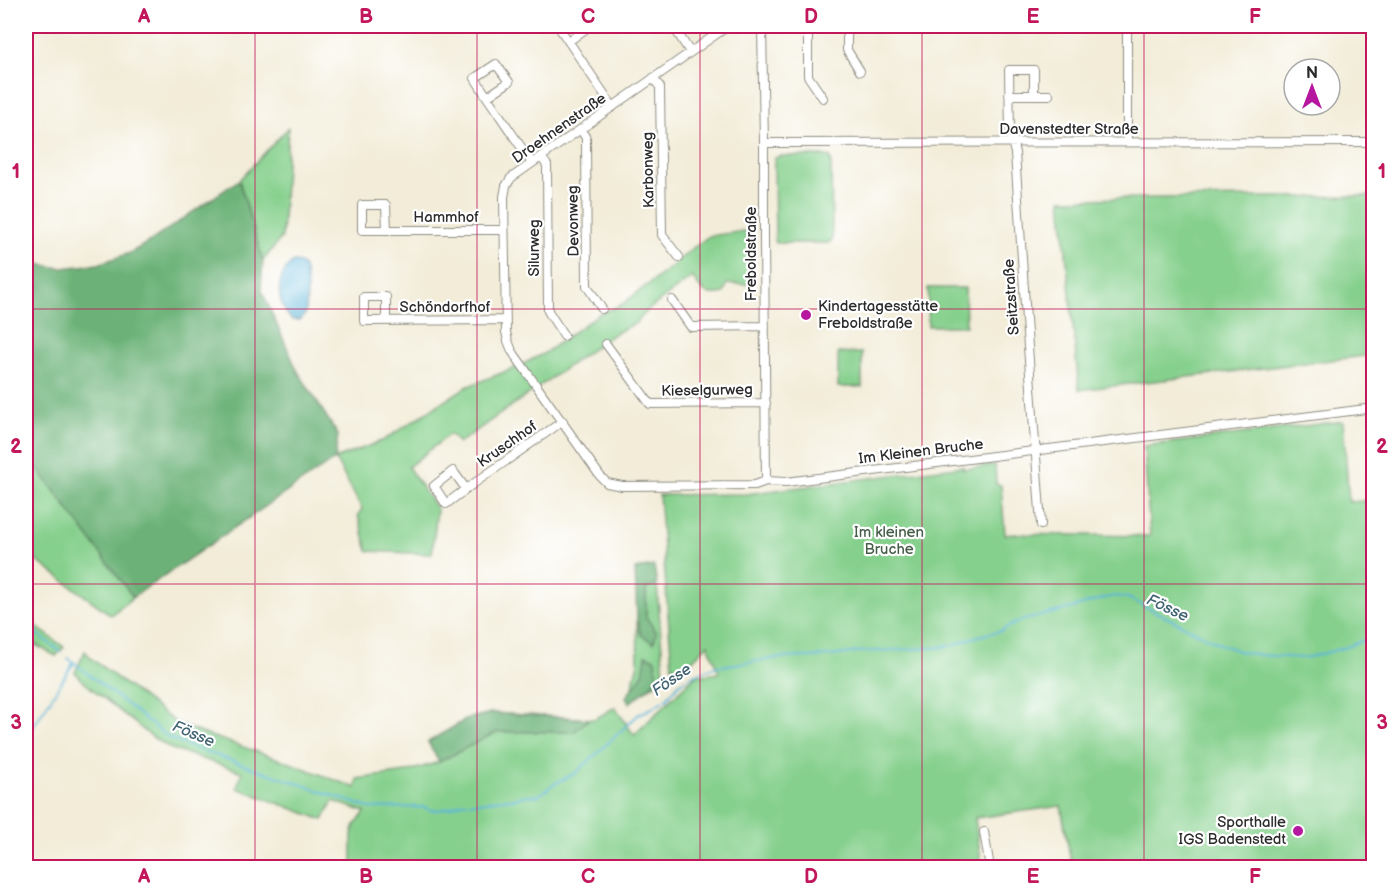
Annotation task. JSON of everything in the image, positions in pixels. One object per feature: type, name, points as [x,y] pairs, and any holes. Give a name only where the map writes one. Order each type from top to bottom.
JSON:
[{"type":"street","points":[[558,26],[613,107]]},
{"type":"street","points":[[569,41],[588,27],[586,26]]},
{"type":"street","points":[[673,26],[690,52]]},
{"type":"street","name":"Droehnenstraße","points":[[528,372],[512,351],[505,320],[504,197],[506,186],[511,178],[728,26]]},
{"type":"street","name":"Freboldstraße","points":[[762,26],[766,482]]},
{"type":"street","points":[[808,26],[808,76],[823,98]]},
{"type":"street","points":[[847,26],[847,50],[860,72]]},
{"type":"street","points":[[1127,26],[1127,142]]},
{"type":"street","points":[[1373,41],[1374,61]]},
{"type":"street","points":[[487,97],[509,81],[496,64],[476,78],[487,97],[532,164]]},
{"type":"street","name":"Seitzstraße","points":[[1034,95],[1034,70],[1009,70],[1010,134],[1016,153],[1041,525]]},
{"type":"street","name":"Karbonweg","points":[[653,78],[660,87],[662,235],[679,257]]},
{"type":"street","points":[[1009,95],[1049,95]]},
{"type":"street","name":"Devonweg","points":[[580,130],[586,138],[587,286],[603,309]]},
{"type":"street","name":"Davenstedter Straße","points":[[764,143],[1374,142]]},
{"type":"street","name":"Silurweg","points":[[541,157],[547,165],[548,311],[564,336]]},
{"type":"street","name":"Hammhof","points":[[387,230],[386,205],[362,206],[362,230],[387,230],[504,230]]},
{"type":"street","points":[[672,300],[691,327],[765,326]]},
{"type":"street","name":"Schöndorfhof","points":[[386,321],[505,320]]},
{"type":"street","name":"Kieselgurweg","points":[[606,344],[650,404],[766,403]]},
{"type":"street","name":"Im Kleinen Bruche","points":[[528,372],[600,476],[607,483],[614,485],[755,485],[766,482],[786,482],[1374,408]]},
{"type":"street","name":"Kruschhof","points":[[466,489],[563,421]]},
{"type":"street","points":[[984,832],[990,867]]},
{"type":"green space","points":[[972,26],[1048,26],[1048,31],[974,32]]},
{"type":"green space","points":[[288,128],[282,237],[263,261],[239,180]]},
{"type":"green space","points":[[780,156],[830,157],[832,240],[828,243],[776,243],[774,162],[775,158]]},
{"type":"green space","points":[[239,180],[263,261],[261,289],[297,370],[338,435],[335,459],[133,597],[33,462],[26,463],[26,287],[30,287],[33,259],[42,265],[62,268],[98,264],[130,253]]},
{"type":"green space","points":[[1373,196],[1373,355],[1079,390],[1061,199]]},
{"type":"green space","points":[[745,231],[751,254],[751,284],[727,284],[724,293],[708,294],[692,277],[648,310],[636,323],[614,334],[459,443],[450,434],[408,467],[437,509],[432,554],[368,551],[358,515],[362,509],[335,459],[384,440],[466,387],[543,354],[599,314],[621,305],[709,236]]},
{"type":"green space","points":[[928,288],[965,288],[966,326],[928,326]]},
{"type":"green space","points":[[838,353],[862,353],[862,387],[838,387]]},
{"type":"green space","name":"Im kleinen Bruche","points":[[1343,421],[1349,502],[1373,500],[1373,867],[1072,867],[1061,806],[975,818],[982,867],[352,867],[352,834],[355,825],[365,812],[333,801],[323,820],[237,788],[242,772],[172,749],[152,737],[86,684],[75,672],[85,651],[92,659],[175,722],[356,788],[357,779],[406,772],[439,762],[428,742],[467,719],[491,713],[595,719],[615,707],[634,735],[695,676],[719,673],[708,644],[688,663],[672,667],[659,495],[746,494],[963,466],[963,469],[995,465],[996,484],[1001,485],[1005,534],[1150,536],[1144,446]]},
{"type":"green space","points":[[33,461],[133,597],[111,615],[26,553],[26,463]]},
{"type":"green space","points":[[654,566],[657,585],[646,588],[646,617],[656,632],[654,643],[641,635],[637,620],[635,569]]},
{"type":"green space","points":[[657,585],[664,676],[649,688],[657,677],[643,674],[631,691],[638,663],[637,620],[641,635],[656,632],[646,617],[646,588]]},
{"type":"green space","points":[[26,619],[64,647],[56,656],[26,640]]},
{"type":"green space","points":[[646,655],[655,659],[657,677],[649,688],[629,703],[626,697],[643,674]]},
{"type":"green space","points":[[491,713],[589,719],[574,732],[497,732],[439,762],[428,742],[467,719]]},
{"type":"water","points":[[293,262],[302,265],[306,281],[306,309],[300,320],[292,320],[287,314],[279,291],[283,275]]},
{"type":"waterway","name":"Fösse","points":[[68,658],[169,738],[186,745],[369,808],[424,807],[438,810],[462,803],[515,799],[526,795],[538,796],[554,784],[576,773],[638,715],[666,699],[679,684],[691,676],[714,667],[779,658],[831,656],[953,645],[1000,631],[1020,621],[1116,596],[1128,598],[1222,645],[1260,655],[1302,658],[1347,647],[1374,636]]},
{"type":"waterway","name":"Fösse","points":[[26,628],[61,652]]},
{"type":"waterway","points":[[26,738],[74,662]]},
{"type":"place","name":"Kindertagesstätte Freboldstraße","points":[[806,315]]},
{"type":"place","name":"Sporthalle IGS Badenstedt","points":[[1298,831]]}]
